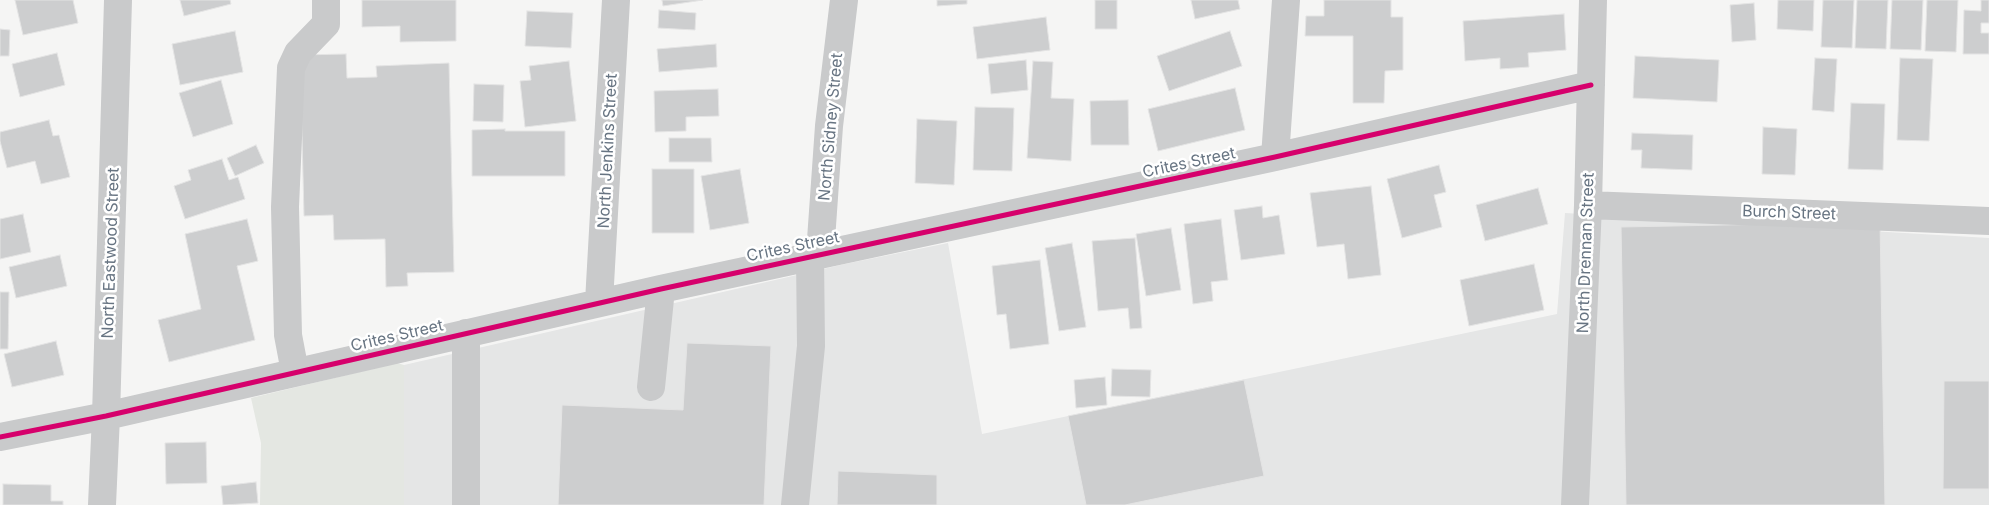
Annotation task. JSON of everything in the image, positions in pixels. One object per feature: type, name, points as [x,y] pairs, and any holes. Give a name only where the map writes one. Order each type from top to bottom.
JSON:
[{"type":"street","name":"North Eastwood Street","points":[[102,505],[118,0]]},
{"type":"street","points":[[295,372],[288,335],[285,207],[291,68],[298,52],[326,24],[326,0]]},
{"type":"street","name":"North Jenkins Street","points":[[599,302],[616,0]]},
{"type":"street","name":"North Sidney Street","points":[[795,505],[811,346],[815,255],[844,0]]},
{"type":"street","points":[[1275,157],[1286,0]]},
{"type":"street","name":"North Drennan Street","points":[[1575,505],[1588,205],[1593,0]]},
{"type":"street","name":"Crites Street","points":[[0,437],[106,416],[599,302],[1275,157],[1591,84]]},
{"type":"street","name":"Burch Street","points":[[1588,205],[1989,221]]},
{"type":"street","points":[[651,387],[661,289]]},
{"type":"street","points":[[466,333],[466,505]]},
{"type":"shaded area","points":[[1565,213],[1989,238],[1989,505],[404,505],[404,365],[845,264],[948,243],[982,434],[1557,314]]},
{"type":"shaded area","points":[[397,363],[404,365],[404,505],[260,505],[261,443],[251,398]]},
{"type":"building","points":[[15,0],[73,0],[78,23],[23,35]]},
{"type":"building","points":[[180,0],[230,0],[231,4],[184,16]]},
{"type":"building","points":[[362,0],[456,0],[456,41],[400,42],[400,26],[362,27]]},
{"type":"building","points":[[662,0],[703,0],[663,6]]},
{"type":"building","points":[[937,0],[967,0],[967,4],[937,6]]},
{"type":"building","points":[[1095,0],[1117,0],[1117,29],[1095,29]]},
{"type":"building","points":[[1191,0],[1238,0],[1240,9],[1195,19]]},
{"type":"building","points":[[1324,0],[1391,0],[1391,17],[1403,17],[1403,70],[1385,71],[1384,103],[1353,103],[1353,36],[1305,36],[1306,16],[1324,16]]},
{"type":"building","points":[[1778,0],[1814,0],[1813,31],[1777,29]]},
{"type":"building","points":[[1823,0],[1854,0],[1852,48],[1821,47]]},
{"type":"building","points":[[1857,0],[1888,0],[1886,49],[1855,48]]},
{"type":"building","points":[[1892,0],[1923,0],[1921,50],[1890,49]]},
{"type":"building","points":[[1927,0],[1958,0],[1956,52],[1925,51]]},
{"type":"building","points":[[1981,0],[1989,0],[1989,23],[1981,23],[1981,33],[1989,33],[1989,54],[1963,54],[1964,10],[1981,11]]},
{"type":"building","points":[[1754,3],[1756,40],[1732,42],[1730,5]]},
{"type":"building","points":[[659,10],[696,13],[695,30],[658,28]]},
{"type":"building","points":[[527,11],[573,13],[571,48],[525,46]]},
{"type":"building","points":[[1564,14],[1566,50],[1528,53],[1529,67],[1500,69],[1500,58],[1465,61],[1463,21]]},
{"type":"building","points":[[1046,17],[1050,50],[977,59],[973,27]]},
{"type":"building","points":[[0,29],[10,30],[9,56],[0,56]]},
{"type":"building","points":[[235,31],[243,72],[180,85],[172,44]]},
{"type":"building","points":[[1230,31],[1242,66],[1169,91],[1157,56]]},
{"type":"building","points":[[716,44],[717,67],[659,72],[657,49]]},
{"type":"building","points":[[57,53],[65,85],[20,97],[12,64]]},
{"type":"building","points":[[346,54],[347,78],[377,77],[376,66],[449,63],[454,272],[407,273],[408,286],[386,287],[385,239],[334,240],[333,215],[304,216],[300,55]]},
{"type":"building","points":[[1635,56],[1719,60],[1717,102],[1633,98]]},
{"type":"building","points":[[1815,58],[1837,59],[1834,112],[1812,110]]},
{"type":"building","points":[[1900,58],[1933,59],[1929,141],[1897,140]]},
{"type":"building","points":[[1026,60],[1028,90],[991,94],[988,64]]},
{"type":"building","points":[[569,61],[576,121],[525,127],[520,81],[531,80],[529,66]]},
{"type":"building","points":[[1033,61],[1053,62],[1051,98],[1074,99],[1071,161],[1027,158]]},
{"type":"building","points":[[221,80],[233,124],[193,137],[179,93]]},
{"type":"building","points":[[474,84],[504,85],[503,122],[473,121]]},
{"type":"building","points":[[1235,88],[1245,130],[1158,151],[1148,109]]},
{"type":"building","points":[[718,89],[719,116],[686,117],[686,131],[655,132],[654,91]]},
{"type":"building","points":[[1128,100],[1129,145],[1091,145],[1090,101]]},
{"type":"building","points":[[1851,103],[1885,104],[1883,170],[1848,169]]},
{"type":"building","points":[[975,107],[1014,108],[1012,171],[973,170]]},
{"type":"building","points":[[917,119],[957,121],[954,185],[915,183]]},
{"type":"building","points":[[49,120],[53,136],[59,135],[70,177],[41,184],[35,161],[7,168],[0,141],[0,132]]},
{"type":"building","points":[[1763,127],[1797,129],[1795,175],[1762,174]]},
{"type":"building","points":[[505,129],[505,131],[565,131],[565,176],[472,176],[472,130]]},
{"type":"building","points":[[1632,133],[1693,135],[1692,170],[1641,168],[1642,150],[1631,150]]},
{"type":"building","points":[[669,138],[711,138],[712,162],[669,162]]},
{"type":"building","points":[[256,145],[264,163],[235,176],[227,158]]},
{"type":"building","points":[[222,159],[229,180],[238,177],[245,199],[185,219],[174,186],[191,180],[188,170]]},
{"type":"building","points":[[1439,165],[1446,192],[1434,195],[1442,227],[1402,238],[1387,179]]},
{"type":"building","points":[[652,169],[694,169],[694,233],[652,233]]},
{"type":"building","points":[[740,169],[749,223],[710,230],[701,176]]},
{"type":"building","points":[[1371,186],[1381,275],[1348,279],[1344,244],[1317,247],[1310,193]]},
{"type":"building","points":[[1538,188],[1548,224],[1485,241],[1476,205]]},
{"type":"building","points":[[1262,206],[1263,218],[1279,215],[1285,254],[1241,260],[1234,210]]},
{"type":"building","points":[[23,214],[31,252],[0,259],[0,219]]},
{"type":"building","points":[[247,219],[258,261],[237,266],[255,340],[169,362],[158,320],[201,309],[185,234]]},
{"type":"building","points":[[1221,219],[1228,280],[1211,282],[1213,301],[1193,304],[1184,224]]},
{"type":"building","points":[[1880,222],[1885,505],[1626,505],[1621,227]]},
{"type":"building","points":[[1171,228],[1181,290],[1146,296],[1136,234]]},
{"type":"building","points":[[1135,238],[1142,328],[1130,329],[1128,308],[1098,311],[1092,241]]},
{"type":"building","points":[[1072,243],[1086,327],[1059,331],[1045,248]]},
{"type":"building","points":[[60,255],[67,286],[16,298],[9,267]]},
{"type":"building","points":[[1040,260],[1049,344],[1010,349],[1006,314],[997,315],[992,266]]},
{"type":"building","points":[[1534,264],[1544,310],[1469,326],[1460,280]]},
{"type":"building","points":[[0,292],[9,292],[8,349],[0,349]]},
{"type":"building","points":[[56,341],[64,375],[12,387],[4,354]]},
{"type":"building","points":[[687,343],[771,346],[764,505],[558,505],[562,405],[683,410]]},
{"type":"building","points":[[1112,369],[1151,370],[1150,397],[1111,396]]},
{"type":"building","points":[[1105,377],[1107,405],[1076,408],[1074,380]]},
{"type":"building","points":[[1244,380],[1264,476],[1125,505],[1086,505],[1068,416]]},
{"type":"building","points":[[1944,381],[1989,381],[1989,489],[1943,489]]},
{"type":"building","points":[[206,442],[207,483],[166,484],[165,443]]},
{"type":"building","points":[[838,471],[937,475],[937,505],[837,505]]},
{"type":"building","points":[[256,482],[258,503],[223,505],[221,486]]},
{"type":"building","points":[[3,484],[51,485],[51,501],[63,501],[63,505],[3,505]]},
{"type":"cycle path","points":[[0,437],[106,416],[661,289],[1275,157],[1591,85]]}]
